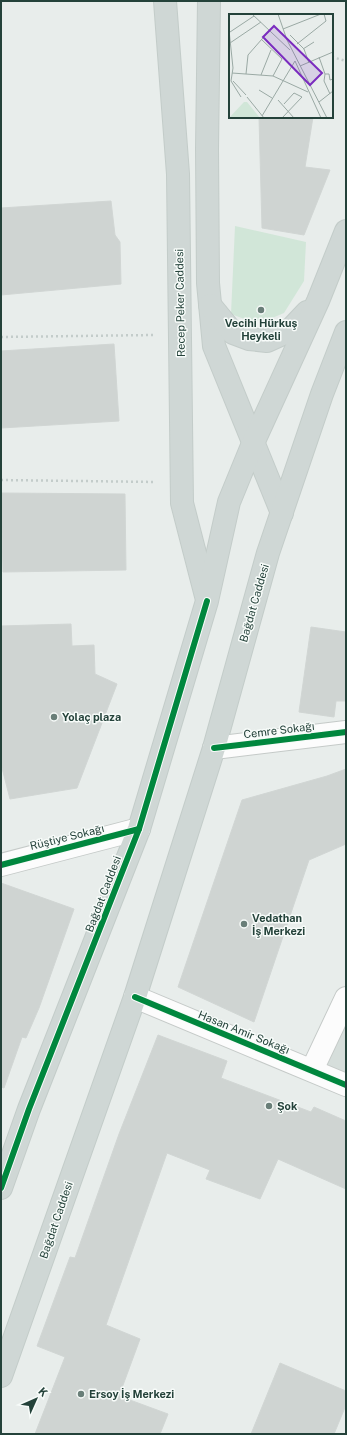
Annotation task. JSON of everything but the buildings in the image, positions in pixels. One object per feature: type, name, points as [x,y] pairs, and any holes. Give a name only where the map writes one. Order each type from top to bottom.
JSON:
[{"type":"main road","name":"Recep Peker Caddesi","points":[[165,1],[178,174],[182,503],[208,601]]},
{"type":"main road","points":[[209,1],[207,149],[208,283],[214,346],[282,512]]},
{"type":"main road","name":"Bağdat Caddesi","points":[[1,1188],[30,1109],[139,829],[208,601],[229,502],[254,441],[318,301],[346,231]]},
{"type":"main road","points":[[210,305],[233,333],[249,339],[267,340],[289,331],[318,301]]},
{"type":"main road","name":"Bağdat Caddesi","points":[[1,1376],[135,997],[214,748],[268,553],[322,394],[346,332]]},
{"type":"street","name":"Cemre Sokağı","points":[[214,748],[346,732]]},
{"type":"street","name":"Rüştiye Sokağı","points":[[1,865],[139,829]]},
{"type":"street","name":"Hasan Amir Sokağı","points":[[135,997],[346,1085]]},
{"type":"street","points":[[312,1070],[346,998]]},
{"type":"path","points":[[333,57],[346,60]]},
{"type":"path","points":[[1,337],[160,335]]},
{"type":"path","points":[[1,480],[159,482]]},
{"type":"shaded area","points":[[346,1013],[346,1078],[320,1068]]},
{"type":"green space","points":[[235,226],[306,242],[304,281],[284,313],[265,321],[247,320],[231,314]]},
{"type":"cycle path","points":[[1,1188],[29,1109],[139,829],[207,601]]},
{"type":"cycle path","points":[[214,748],[346,732]]},
{"type":"cycle path","points":[[1,865],[139,829]]},
{"type":"cycle path","points":[[135,997],[346,1085]]},
{"type":"place","name":"Vecihi Hürkuş Heykeli","points":[[261,310]]},
{"type":"place","name":"Yolaç plaza","points":[[54,717]]},
{"type":"place","name":"Vedathan İş Merkezi","points":[[244,924]]},
{"type":"place","name":"Şok","points":[[269,1106]]},
{"type":"place","name":"Ersoy İş Merkezi","points":[[81,1394]]}]
